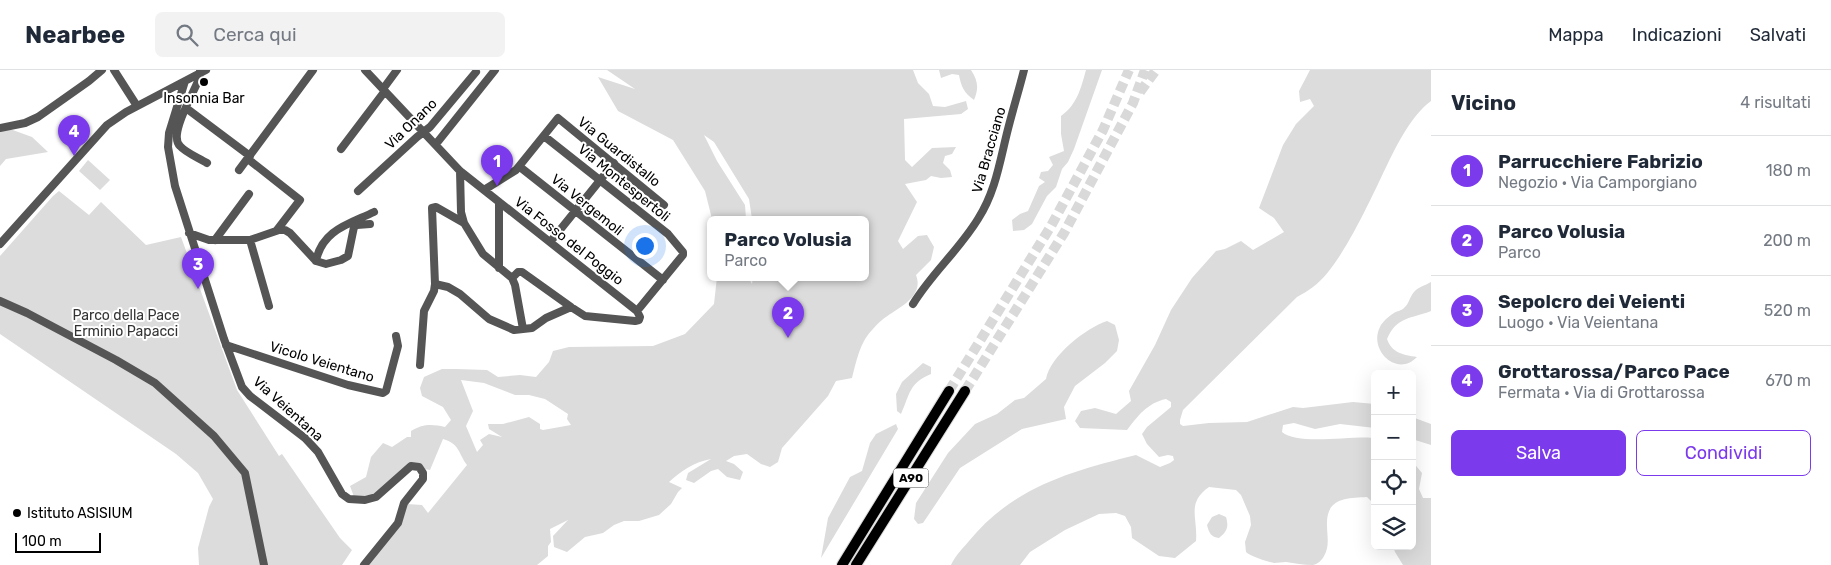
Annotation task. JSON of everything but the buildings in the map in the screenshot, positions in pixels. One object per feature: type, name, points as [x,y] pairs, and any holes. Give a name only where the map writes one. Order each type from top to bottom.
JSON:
[{"type":"highway","name":"A90","points":[[842,565],[949,391]]},
{"type":"highway","name":"A90","points":[[856,565],[965,391]]},
{"type":"street","points":[[0,128],[25,123],[38,117],[102,70]]},
{"type":"street","points":[[114,70],[137,106]]},
{"type":"street","points":[[239,170],[313,70]]},
{"type":"street","name":"Via Fosso del Poggio","points":[[365,70],[460,171],[551,241],[638,315]]},
{"type":"street","points":[[341,149],[397,70]]},
{"type":"street","points":[[436,144],[495,70]]},
{"type":"street","name":"Via Bracciano","points":[[913,304],[933,274],[963,242],[990,197],[1000,167],[1024,70]]},
{"type":"street","points":[[0,244],[104,127],[116,118],[202,71]]},
{"type":"street","points":[[202,71],[178,128],[178,143],[207,163]]},
{"type":"street","name":"Via Onano","points":[[358,191],[430,127],[476,72]]},
{"type":"street","name":"Via Veientana","points":[[185,81],[168,133],[168,147],[174,186],[226,345],[244,390],[309,442],[321,457],[345,497],[355,500],[372,498],[379,495],[411,466],[417,466],[422,471],[423,479],[405,502],[398,523],[364,565]]},
{"type":"street","points":[[186,108],[300,200],[277,230]]},
{"type":"street","name":"Via Guardistallo","points":[[544,136],[558,118],[614,162],[664,205]]},
{"type":"street","points":[[484,190],[520,167],[544,136]]},
{"type":"street","name":"Via Montespertoli","points":[[544,136],[668,234],[683,254],[663,280]]},
{"type":"street","points":[[551,241],[614,162]]},
{"type":"street","name":"Via Vergemoli","points":[[520,167],[663,280]]},
{"type":"street","points":[[460,171],[461,212],[464,223],[483,254],[512,278],[523,329]]},
{"type":"street","points":[[215,240],[249,194]]},
{"type":"street","points":[[499,202],[499,268]]},
{"type":"street","points":[[420,365],[424,312],[434,291],[435,284],[432,208],[436,207],[464,223]]},
{"type":"street","points":[[316,261],[320,248],[332,233],[374,212]]},
{"type":"street","points":[[189,233],[202,239],[250,240],[283,229],[288,231],[316,261],[328,264],[346,258],[350,252],[354,228],[357,225],[370,224]]},
{"type":"street","points":[[250,240],[269,306]]},
{"type":"street","points":[[512,278],[518,272],[522,272],[585,316],[635,321],[663,280]]},
{"type":"street","points":[[435,284],[454,290],[466,298],[490,320],[513,330],[532,328],[546,318],[571,307]]},
{"type":"street","points":[[0,301],[99,350],[155,383],[214,436],[245,473],[264,565]]},
{"type":"street","name":"Vicolo Veientano","points":[[226,345],[348,385],[383,393],[386,391],[398,346],[396,336]]},
{"type":"green space","points":[[607,70],[913,70],[918,83],[929,94],[933,106],[945,107],[966,101],[968,109],[961,114],[904,119],[905,160],[912,167],[932,148],[956,147],[952,154],[945,156],[943,163],[950,170],[952,177],[941,178],[931,176],[926,180],[905,184],[917,202],[898,241],[903,249],[918,236],[927,235],[934,247],[931,260],[916,275],[918,283],[913,296],[874,327],[864,341],[852,378],[836,381],[828,396],[782,448],[778,462],[770,467],[761,464],[747,454],[734,456],[726,461],[734,464],[743,472],[740,480],[727,477],[718,469],[711,471],[694,483],[686,480],[688,473],[711,459],[699,462],[669,482],[682,488],[671,504],[659,515],[639,521],[624,521],[614,525],[603,533],[585,537],[567,552],[554,547],[553,536],[568,520],[550,529],[551,542],[548,546],[548,556],[537,565],[366,565],[407,504],[422,505],[428,513],[467,465],[456,446],[443,439],[430,470],[413,467],[377,495],[356,502],[350,486],[366,477],[371,457],[383,443],[392,447],[407,437],[411,437],[411,431],[419,427],[435,425],[445,427],[451,420],[443,407],[422,396],[420,388],[424,377],[442,369],[456,369],[487,370],[498,377],[520,375],[536,377],[549,362],[553,351],[569,347],[653,346],[685,334],[714,304],[717,281],[750,281],[752,284],[752,281],[869,281],[869,216],[752,216],[749,199],[714,142],[704,135],[717,161],[745,205],[746,216],[711,216],[705,191],[673,140],[618,111],[598,77],[635,89]],"holes":[[[461,380],[484,383],[515,395],[529,395],[545,399],[568,414],[567,419],[571,425],[543,430],[540,429],[540,424],[529,417],[503,424],[488,424],[489,429],[502,437],[489,434],[480,440],[483,445],[477,452],[466,426],[473,411]]]},
{"type":"green space","points":[[939,70],[971,70],[977,85],[974,100],[964,89],[959,75],[952,74],[941,78]]},
{"type":"green space","points":[[1086,70],[1102,70],[1074,149],[1068,162],[1062,169],[1056,187],[1047,196],[1032,224],[1024,230],[1013,231],[1012,220],[1028,211],[1039,186],[1045,182],[1039,178],[1041,172],[1048,171],[1053,165],[1049,157],[1064,151],[1061,134],[1061,116],[1075,101]]},
{"type":"green space","points":[[1310,70],[1431,70],[1431,101],[1412,121],[1401,138],[1355,230],[1334,264],[1324,277],[1297,297],[1183,410],[1180,424],[1183,426],[1247,422],[1293,407],[1303,408],[1353,402],[1371,404],[1371,428],[1340,424],[1315,429],[1294,423],[1283,425],[1282,432],[1290,436],[1313,439],[1371,438],[1371,501],[1367,497],[1345,499],[1339,501],[1330,509],[1327,525],[1328,545],[1326,552],[1317,564],[1313,565],[1286,562],[1274,563],[1248,554],[1245,542],[1251,525],[1250,516],[1241,495],[1236,490],[1209,487],[1202,493],[1195,505],[1196,541],[1175,558],[1159,556],[1132,538],[1131,527],[1125,516],[1116,513],[1099,514],[1065,530],[1030,552],[1020,565],[951,565],[959,552],[986,522],[1024,494],[1045,484],[1067,475],[1136,455],[1160,467],[1174,460],[1173,456],[1168,455],[1159,457],[1147,444],[1142,434],[1147,427],[1171,407],[1171,402],[1166,399],[1148,407],[1127,430],[1080,428],[1075,421],[1081,411],[1095,408],[1116,414],[1131,401],[1129,391],[1155,345],[1171,310],[1192,278],[1216,251],[1241,241],[1253,250],[1284,232],[1274,218],[1259,208],[1283,145],[1296,124],[1314,106],[1310,99],[1300,102],[1299,91]]},
{"type":"green space","points":[[10,129],[32,137],[48,152],[6,159],[0,166],[0,131]]},
{"type":"green space","points":[[88,160],[110,180],[100,190],[79,171]]},
{"type":"green space","name":"Parco della Pace Erminio Papacci","points":[[59,191],[89,215],[101,202],[146,245],[181,237],[237,390],[279,456],[282,454],[340,538],[352,550],[342,565],[199,565],[198,548],[213,499],[198,473],[176,454],[0,334],[0,256]]},
{"type":"green space","points":[[1431,282],[1431,311],[1400,322],[1395,326],[1387,339],[1395,350],[1417,357],[1409,363],[1393,363],[1381,352],[1378,344],[1377,336],[1380,327],[1390,316],[1406,306],[1416,290]]},
{"type":"green space","points":[[1107,321],[1115,325],[1119,340],[1117,351],[1105,363],[1075,386],[1064,407],[1066,419],[1022,429],[960,468],[923,523],[918,524],[914,519],[916,503],[948,453],[975,424],[997,414],[1015,400],[1024,398],[1046,379],[1054,361],[1070,344],[1089,330]]},
{"type":"green space","points":[[923,363],[931,367],[931,374],[914,385],[901,414],[897,411],[896,394],[902,382]]},
{"type":"green space","points":[[1416,418],[1431,424],[1431,445],[1416,440]]},
{"type":"green space","points":[[896,424],[898,429],[821,558],[828,518],[850,477],[862,471],[870,443],[876,434]]},
{"type":"green space","points":[[1416,466],[1422,473],[1419,489],[1423,498],[1431,498],[1431,565],[1403,565],[1394,550],[1416,550]]},
{"type":"green space","points":[[1219,514],[1226,517],[1227,526],[1224,534],[1219,538],[1211,534],[1207,525],[1212,517]]},
{"type":"tunnel","points":[[949,391],[1051,226],[1103,130],[1129,70]]},
{"type":"tunnel","points":[[965,391],[1064,233],[1133,103],[1145,70]]},
{"type":"tunnel","points":[[1140,92],[1156,70]]},
{"type":"place","name":"Insonnia Bar","points":[[204,82]]},
{"type":"place","name":"Grottarossa/Parco Pace","points":[[74,156]]},
{"type":"place","name":"Parrucchiere Fabrizio","points":[[497,186]]},
{"type":"place","name":"Sepolcro dei Veienti","points":[[198,289]]},
{"type":"place","name":"Parco Volusia","points":[[788,338]]},
{"type":"place","name":"Istituto ASISIUM","points":[[17,513]]}]
